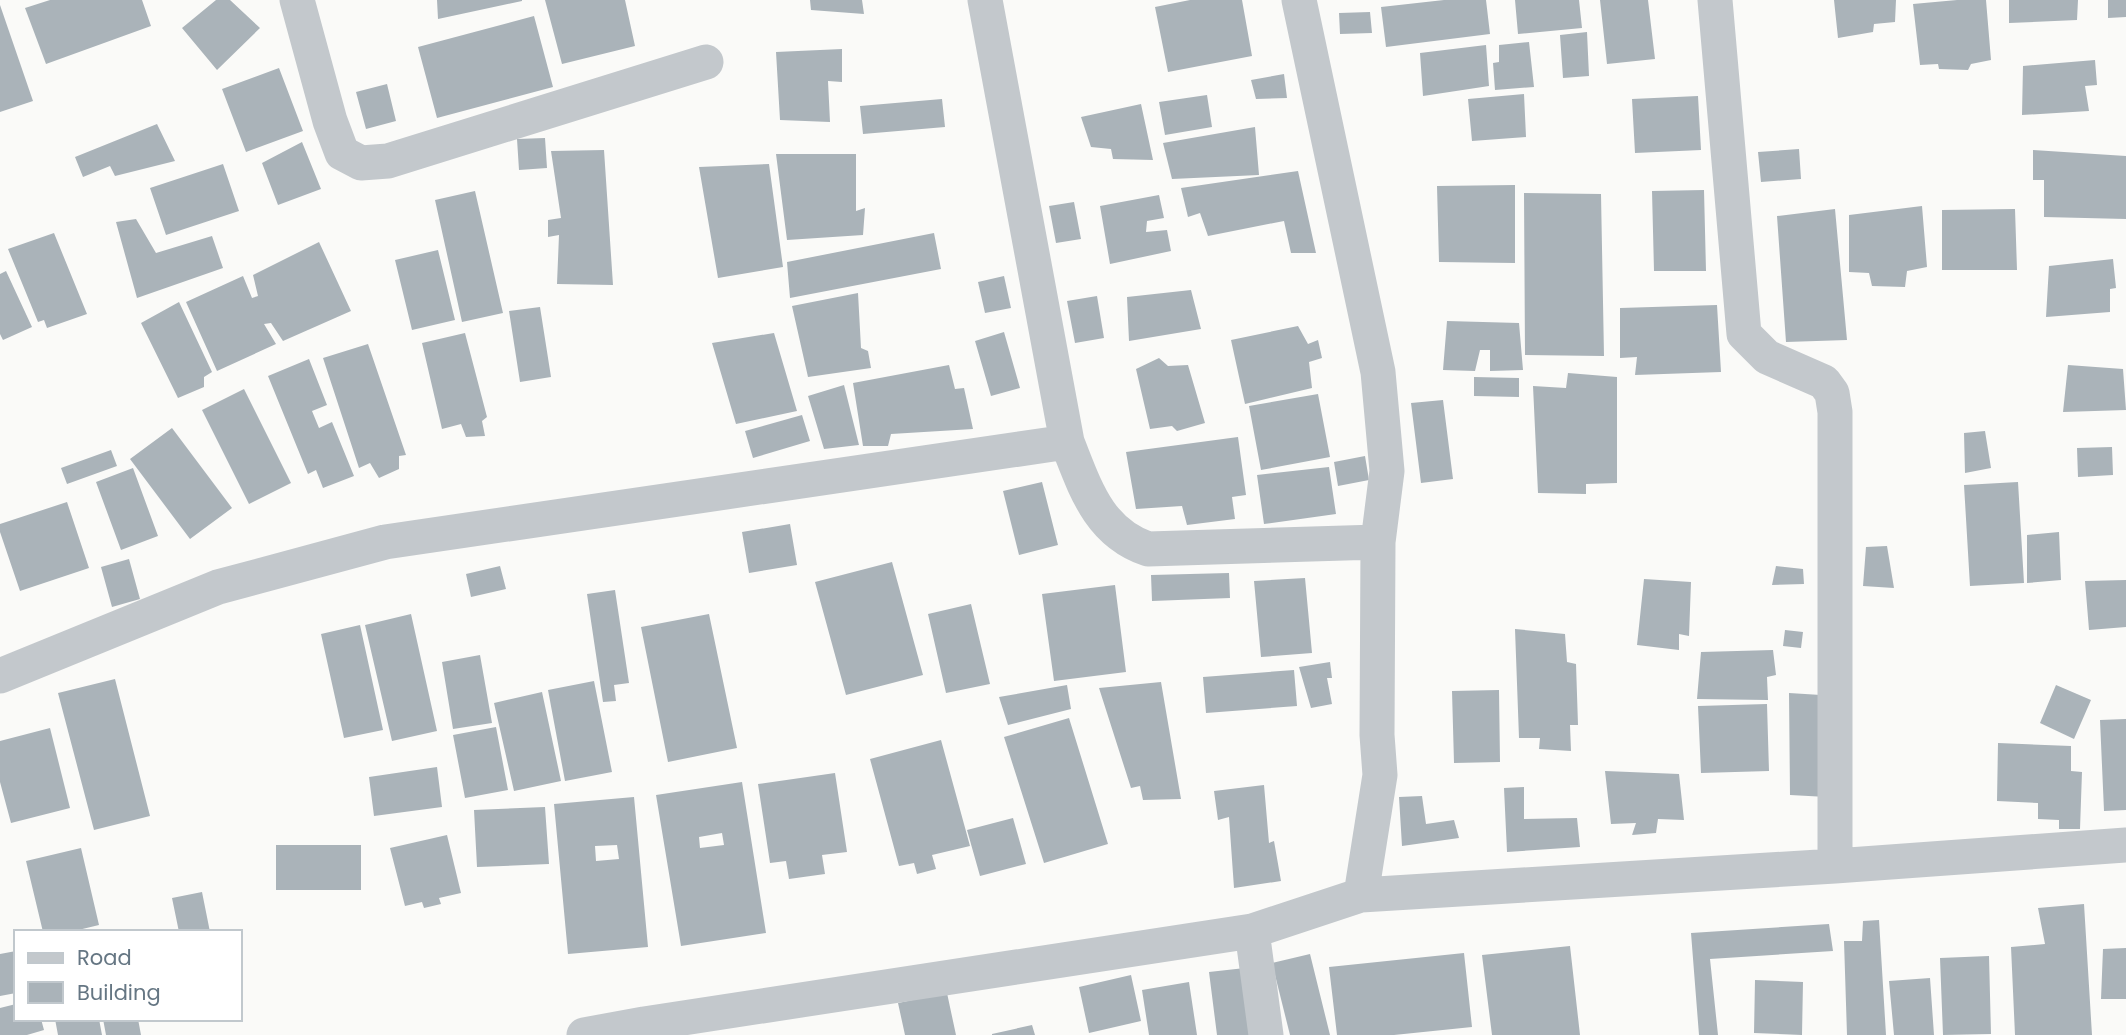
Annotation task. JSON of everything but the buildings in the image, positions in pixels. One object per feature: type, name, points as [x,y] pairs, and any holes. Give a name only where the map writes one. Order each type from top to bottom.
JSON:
[{"type":"street","points":[[297,0],[330,121],[342,153],[361,163],[388,161],[706,62]]},
{"type":"street","points":[[985,0],[1067,442],[1090,499],[1114,530],[1129,542],[1148,549],[1378,542]]},
{"type":"street","points":[[1299,0],[1378,372],[1387,471],[1378,542],[1377,735],[1380,775],[1361,895]]},
{"type":"street","points":[[1715,0],[1744,334],[1768,357],[1824,382],[1832,393],[1835,412],[1835,866]]},
{"type":"street","points":[[0,676],[218,587],[385,542],[1067,442]]},
{"type":"street","points":[[584,1035],[760,1021],[1252,931],[1361,895],[2126,845]]},
{"type":"street","points":[[1252,931],[1266,1035]]}]
